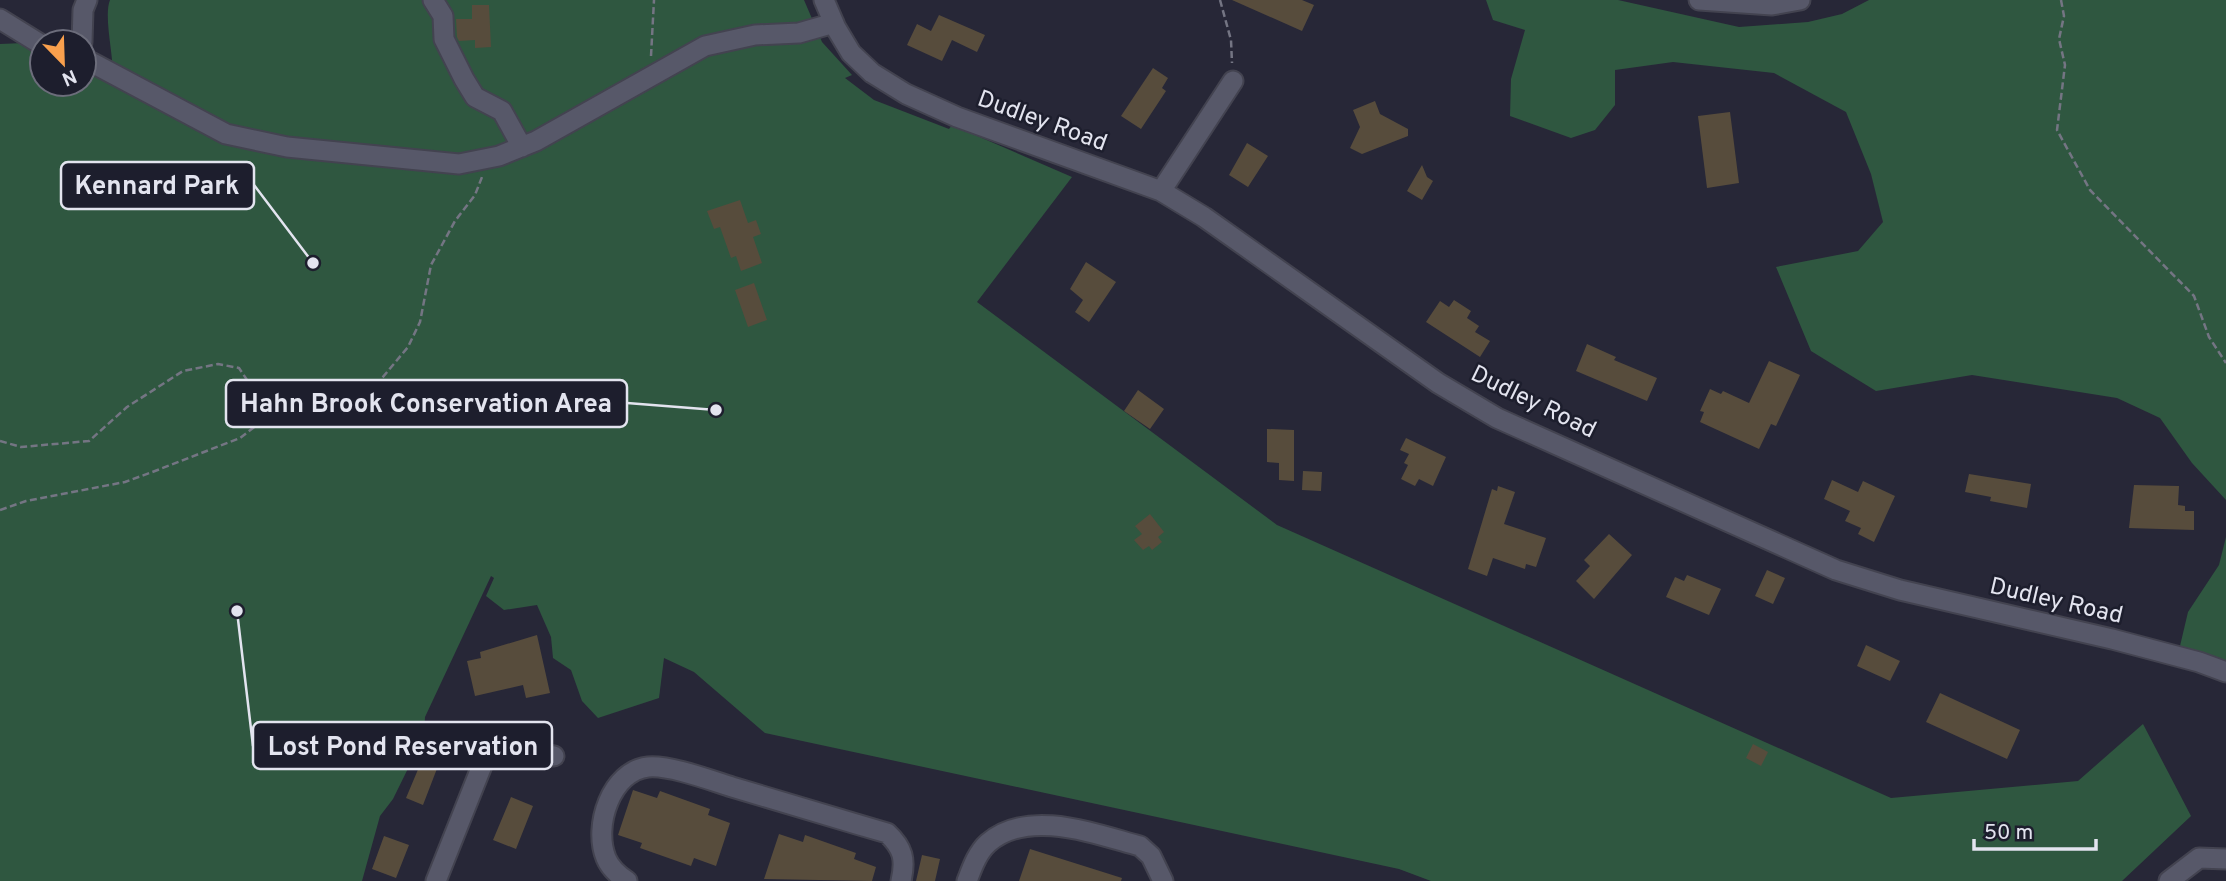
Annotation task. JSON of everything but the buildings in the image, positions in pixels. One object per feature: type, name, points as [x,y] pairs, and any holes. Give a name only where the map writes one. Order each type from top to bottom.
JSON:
[{"type":"street","points":[[82,28],[83,10],[87,0]]},
{"type":"street","points":[[433,0],[443,16],[444,39],[464,79],[475,97],[502,111],[522,147]]},
{"type":"street","name":"Dudley Road","points":[[824,0],[834,23],[858,60],[872,73],[906,94],[1061,157],[1130,178],[1160,191],[1204,217],[1438,383],[1497,418],[1636,478],[1836,570],[1900,590],[2112,639],[2226,672]]},
{"type":"street","points":[[1699,0],[1772,5],[1800,0]]},
{"type":"street","points":[[0,19],[28,36]]},
{"type":"street","points":[[98,65],[226,134],[287,147],[459,164],[491,158],[522,147],[705,46],[755,35],[799,33],[834,23]]},
{"type":"street","points":[[1160,191],[1233,80]]},
{"type":"street","points":[[436,881],[489,748],[554,756]]},
{"type":"street","points":[[627,881],[616,873],[606,860],[602,826],[611,797],[621,780],[636,769],[652,767],[705,779],[887,833],[900,846],[904,855],[901,881]]},
{"type":"street","points":[[967,881],[976,858],[988,843],[1021,826],[1039,825],[1140,846],[1151,856],[1163,881]]},
{"type":"street","points":[[2169,881],[2199,858],[2226,859]]},
{"type":"path","points":[[651,77],[654,0]]},
{"type":"path","points":[[1220,0],[1231,40],[1233,80]]},
{"type":"path","points":[[2061,0],[2064,16],[2059,39],[2066,65],[2057,130],[2090,190],[2194,296],[2209,337],[2226,363]]},
{"type":"path","points":[[0,441],[21,447],[89,441],[127,407],[183,370],[218,364],[239,368],[262,402],[327,426],[347,420],[365,402],[408,347],[420,323],[431,265],[455,221],[475,195],[491,158]]},
{"type":"path","points":[[0,510],[26,501],[125,482],[185,461],[240,438],[279,408]]},
{"type":"green space","points":[[110,0],[804,0],[822,42],[852,75],[845,78],[874,100],[949,129],[952,125],[1072,177],[977,302],[1277,525],[1891,798],[2078,781],[2143,724],[2191,816],[2122,881],[1431,881],[1399,869],[765,733],[694,672],[664,658],[659,698],[598,718],[582,701],[571,670],[553,658],[551,637],[537,605],[504,610],[486,596],[494,578],[491,576],[425,717],[424,736],[393,799],[380,816],[362,881],[0,881],[0,44],[28,45],[28,98],[98,98],[98,76],[113,83],[108,8]]},
{"type":"green space","points":[[1486,0],[1618,0],[1739,27],[1808,22],[1842,14],[1869,0],[2226,0],[2226,500],[2192,463],[2160,418],[2117,398],[1972,375],[1876,391],[1811,351],[1776,267],[1858,251],[1883,222],[1871,174],[1846,112],[1774,73],[1673,62],[1615,70],[1615,105],[1595,130],[1571,138],[1510,116],[1511,79],[1525,30],[1493,20]]},
{"type":"green space","points":[[2226,537],[2226,663],[2180,646],[2188,612],[2219,565]]},
{"type":"place","name":"Kennard Park","points":[[313,263]]},
{"type":"place","name":"Hahn Brook Conservation Area","points":[[716,410]]},
{"type":"place","name":"Lost Pond Reservation","points":[[237,611]]}]
